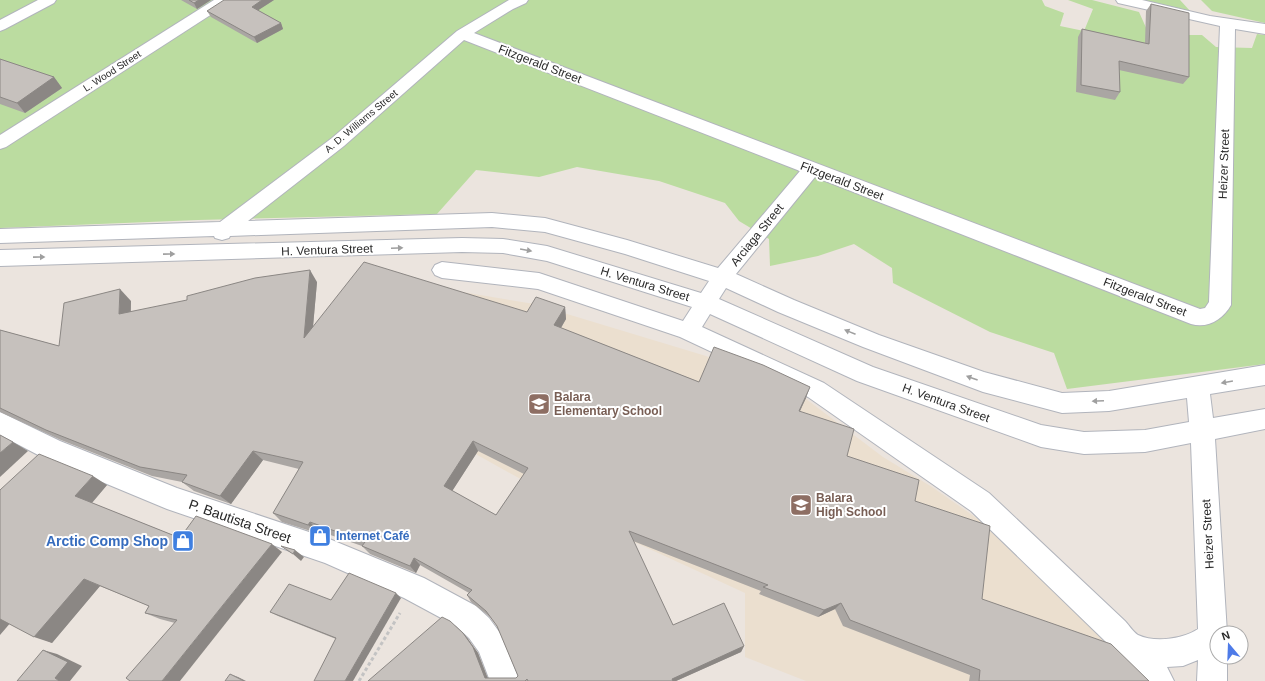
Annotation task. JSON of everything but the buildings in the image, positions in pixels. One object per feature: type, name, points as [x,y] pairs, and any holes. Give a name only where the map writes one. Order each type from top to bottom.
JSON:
[{"type":"street","points":[[0,26],[49,0]]},
{"type":"street","name":"L. Wood Street","points":[[0,143],[224,0]]},
{"type":"street","name":"A. D. Williams Street","points":[[213,253],[223,230],[338,142],[462,34],[508,6],[521,0]]},
{"type":"street","points":[[1123,0],[1210,20],[1265,29]]},
{"type":"street","points":[[1190,0],[1210,20]]},
{"type":"street","name":"Heizer Street","points":[[1220,305],[1228,23]]},
{"type":"street","name":"Fitzgerald Street","points":[[462,34],[1199,318],[1212,314],[1220,305]]},
{"type":"street","name":"Arciaga Street","points":[[688,332],[722,278],[812,169]]},
{"type":"street","name":"H. Ventura Street","points":[[0,236],[223,230],[492,220],[546,225],[627,247],[722,278],[872,341],[983,382],[1062,403],[1109,401],[1265,375]]},
{"type":"street","name":"H. Ventura Street","points":[[0,258],[462,245],[503,246],[547,254],[707,303],[865,374],[1042,436],[1084,443],[1145,441],[1265,419]]},
{"type":"street","points":[[442,270],[539,281],[688,332],[816,390],[980,502],[1115,630],[1159,681]]},
{"type":"street","name":"Heizer Street","points":[[1198,387],[1202,431],[1212,625]]},
{"type":"street","name":"P. Bautista Street","points":[[0,423],[42,457],[327,551],[414,588],[466,616],[479,628],[490,643],[505,681]]},
{"type":"street","points":[[1130,647],[1148,652],[1181,652],[1199,646],[1209,639]]},
{"type":"street","name":"Heizer Street","points":[[1212,665],[1212,681]]},
{"type":"path","points":[[359,681],[414,588]]},
{"type":"shaded area","name":"Balara High School","points":[[361,275],[534,304],[706,356],[806,399],[883,457],[932,487],[985,524],[1112,641],[1138,681],[806,681],[745,657],[745,593],[630,540],[463,447]]},
{"type":"green space","points":[[0,0],[1042,0],[1045,6],[1064,13],[1060,26],[1084,31],[1093,9],[1068,0],[1092,0],[1139,12],[1152,41],[1180,35],[1202,35],[1216,47],[1252,48],[1257,34],[1265,35],[1265,364],[1067,389],[1054,353],[990,332],[893,283],[892,268],[854,244],[818,256],[770,266],[769,239],[739,221],[725,203],[659,181],[577,167],[539,177],[476,170],[437,214],[198,220],[0,228]]},
{"type":"green space","points":[[1140,0],[1180,0],[1191,12]]},
{"type":"green space","points":[[1201,0],[1265,0],[1265,23],[1212,11]]},
{"type":"place","name":"Balara Elementary School","points":[[539,404]]},
{"type":"place","name":"Balara High School","points":[[801,505]]},
{"type":"place","name":"Internet Café","points":[[320,536]]},
{"type":"place","name":"Arctic Comp Shop","points":[[183,541]]}]
